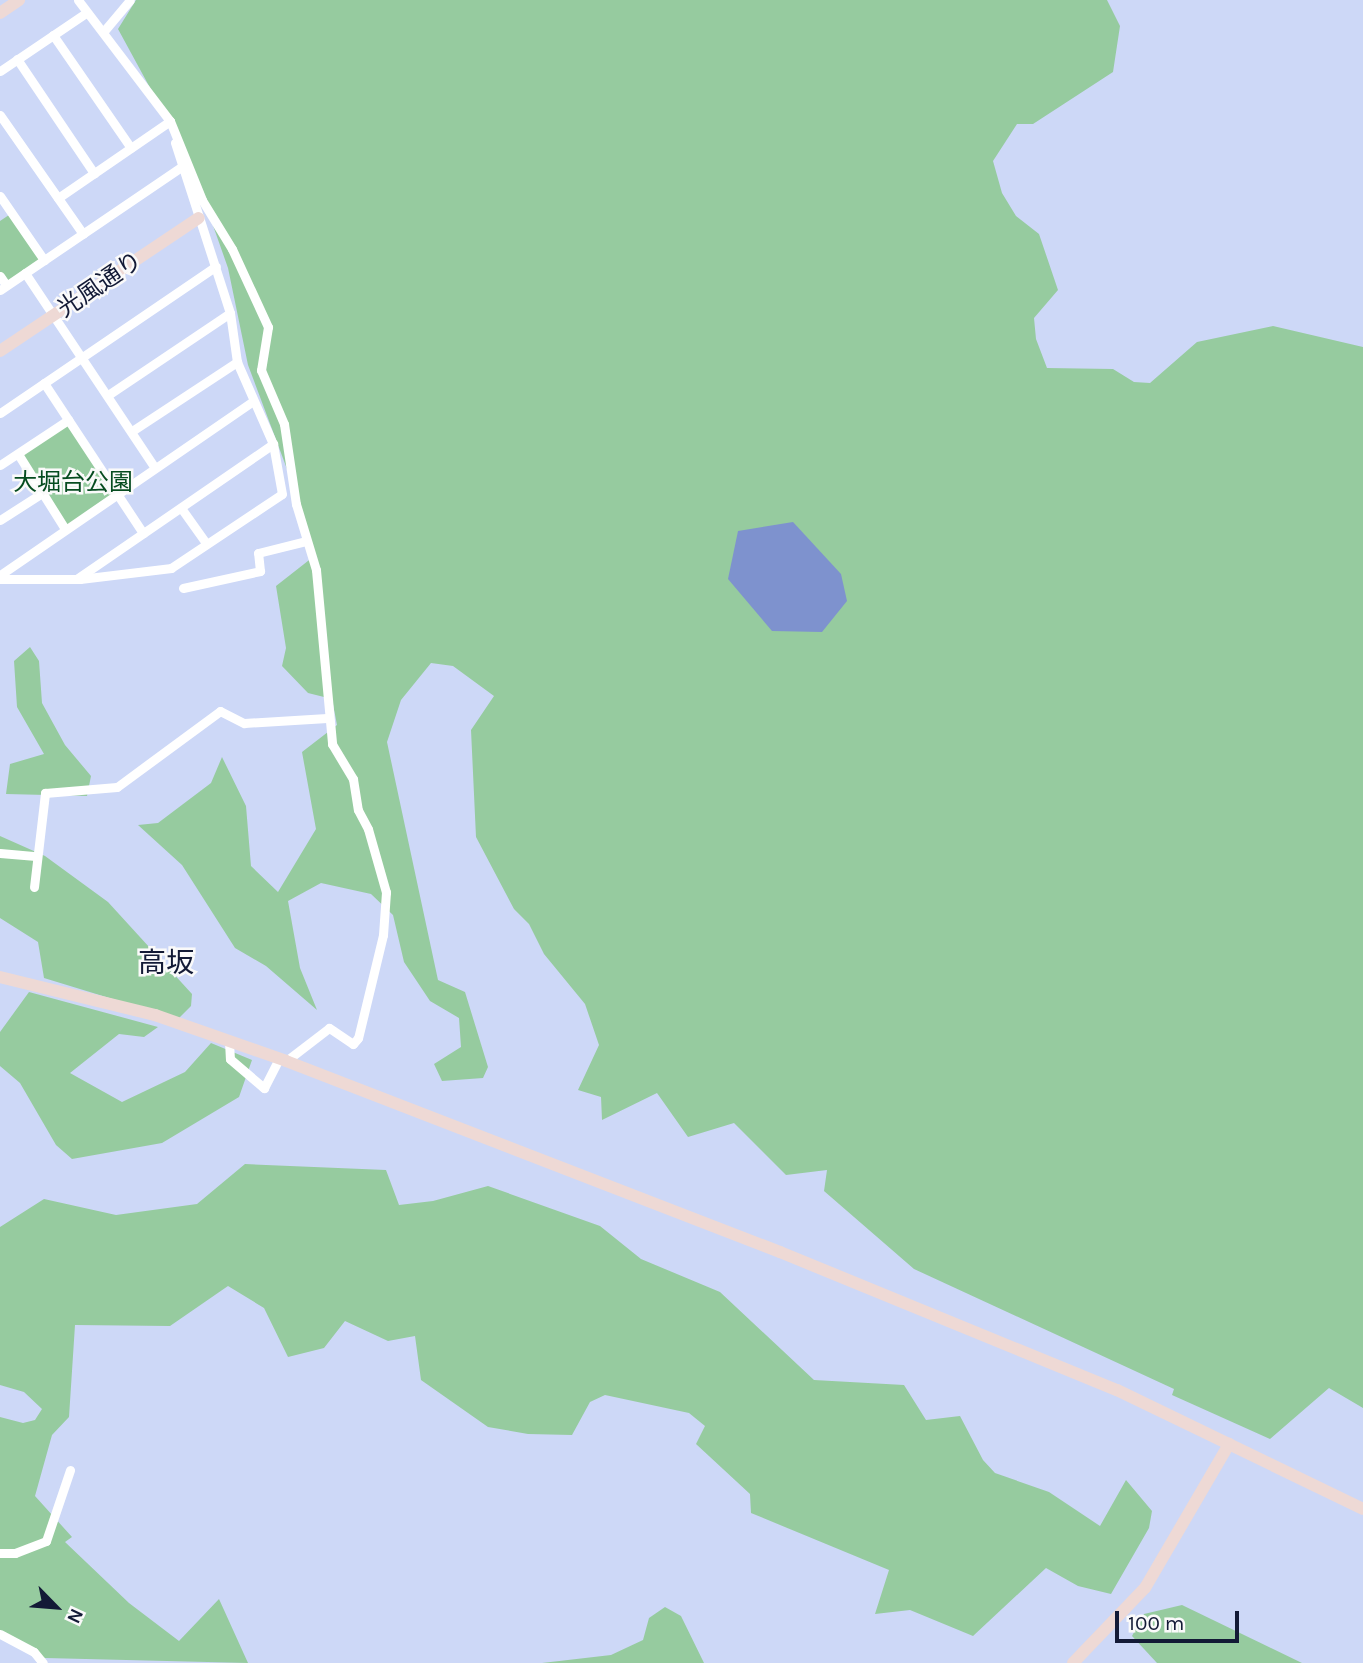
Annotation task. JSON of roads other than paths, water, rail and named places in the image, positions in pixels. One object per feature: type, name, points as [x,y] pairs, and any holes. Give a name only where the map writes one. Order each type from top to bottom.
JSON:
[{"type":"street","points":[[0,13],[19,0]]},
{"type":"street","points":[[78,0],[170,121],[202,200],[232,249],[268,327],[261,370],[284,424],[306,541],[316,570],[327,718],[332,744],[354,779],[358,810],[368,829],[386,892],[383,935],[354,1044],[329,1028],[282,1060],[264,1088],[230,1059],[229,1041]]},
{"type":"street","points":[[104,31],[130,0]]},
{"type":"street","points":[[0,71],[86,13]]},
{"type":"street","points":[[53,35],[131,148]]},
{"type":"street","points":[[17,59],[94,173]]},
{"type":"street","points":[[0,115],[83,234]]},
{"type":"street","points":[[58,198],[170,121]]},
{"type":"street","points":[[0,577],[76,580],[171,568],[282,494],[273,444],[237,362],[230,313],[181,167],[170,121]]},
{"type":"street","points":[[0,276],[3,288],[181,167]]},
{"type":"street","points":[[0,196],[44,260]]},
{"type":"street","name":"光風通り","points":[[0,351],[199,218]]},
{"type":"street","points":[[0,412],[216,266]]},
{"type":"street","points":[[25,273],[155,468]]},
{"type":"street","points":[[108,395],[230,313]]},
{"type":"street","points":[[132,431],[237,362]]},
{"type":"street","points":[[44,383],[144,533]]},
{"type":"street","points":[[0,577],[65,529],[253,401]]},
{"type":"street","points":[[0,466],[68,420]]},
{"type":"street","points":[[76,580],[273,444]]},
{"type":"street","points":[[18,454],[65,529]]},
{"type":"street","points":[[0,520],[42,493]]},
{"type":"street","points":[[181,508],[206,543]]},
{"type":"street","points":[[183,588],[260,571],[258,553],[306,541]]},
{"type":"street","points":[[34,887],[45,793],[117,787],[220,712],[244,723],[327,718]]},
{"type":"street","points":[[0,853],[36,856]]},
{"type":"street","points":[[0,977],[155,1015],[282,1060],[953,1320],[1117,1390],[1363,1509]]},
{"type":"street","points":[[1073,1663],[1144,1588],[1229,1444]]},
{"type":"street","points":[[0,1553],[15,1553],[46,1541],[70,1470]]},
{"type":"street","points":[[0,1634],[34,1652],[43,1663]]},
{"type":"water","points":[[793,522],[841,574],[847,601],[822,632],[772,631],[728,579],[738,531]]},
{"type":"district","name":"高坂","points":[[166,963]]},
{"type":"park label","name":"大堀台公園","points":[[73,483]]}]
